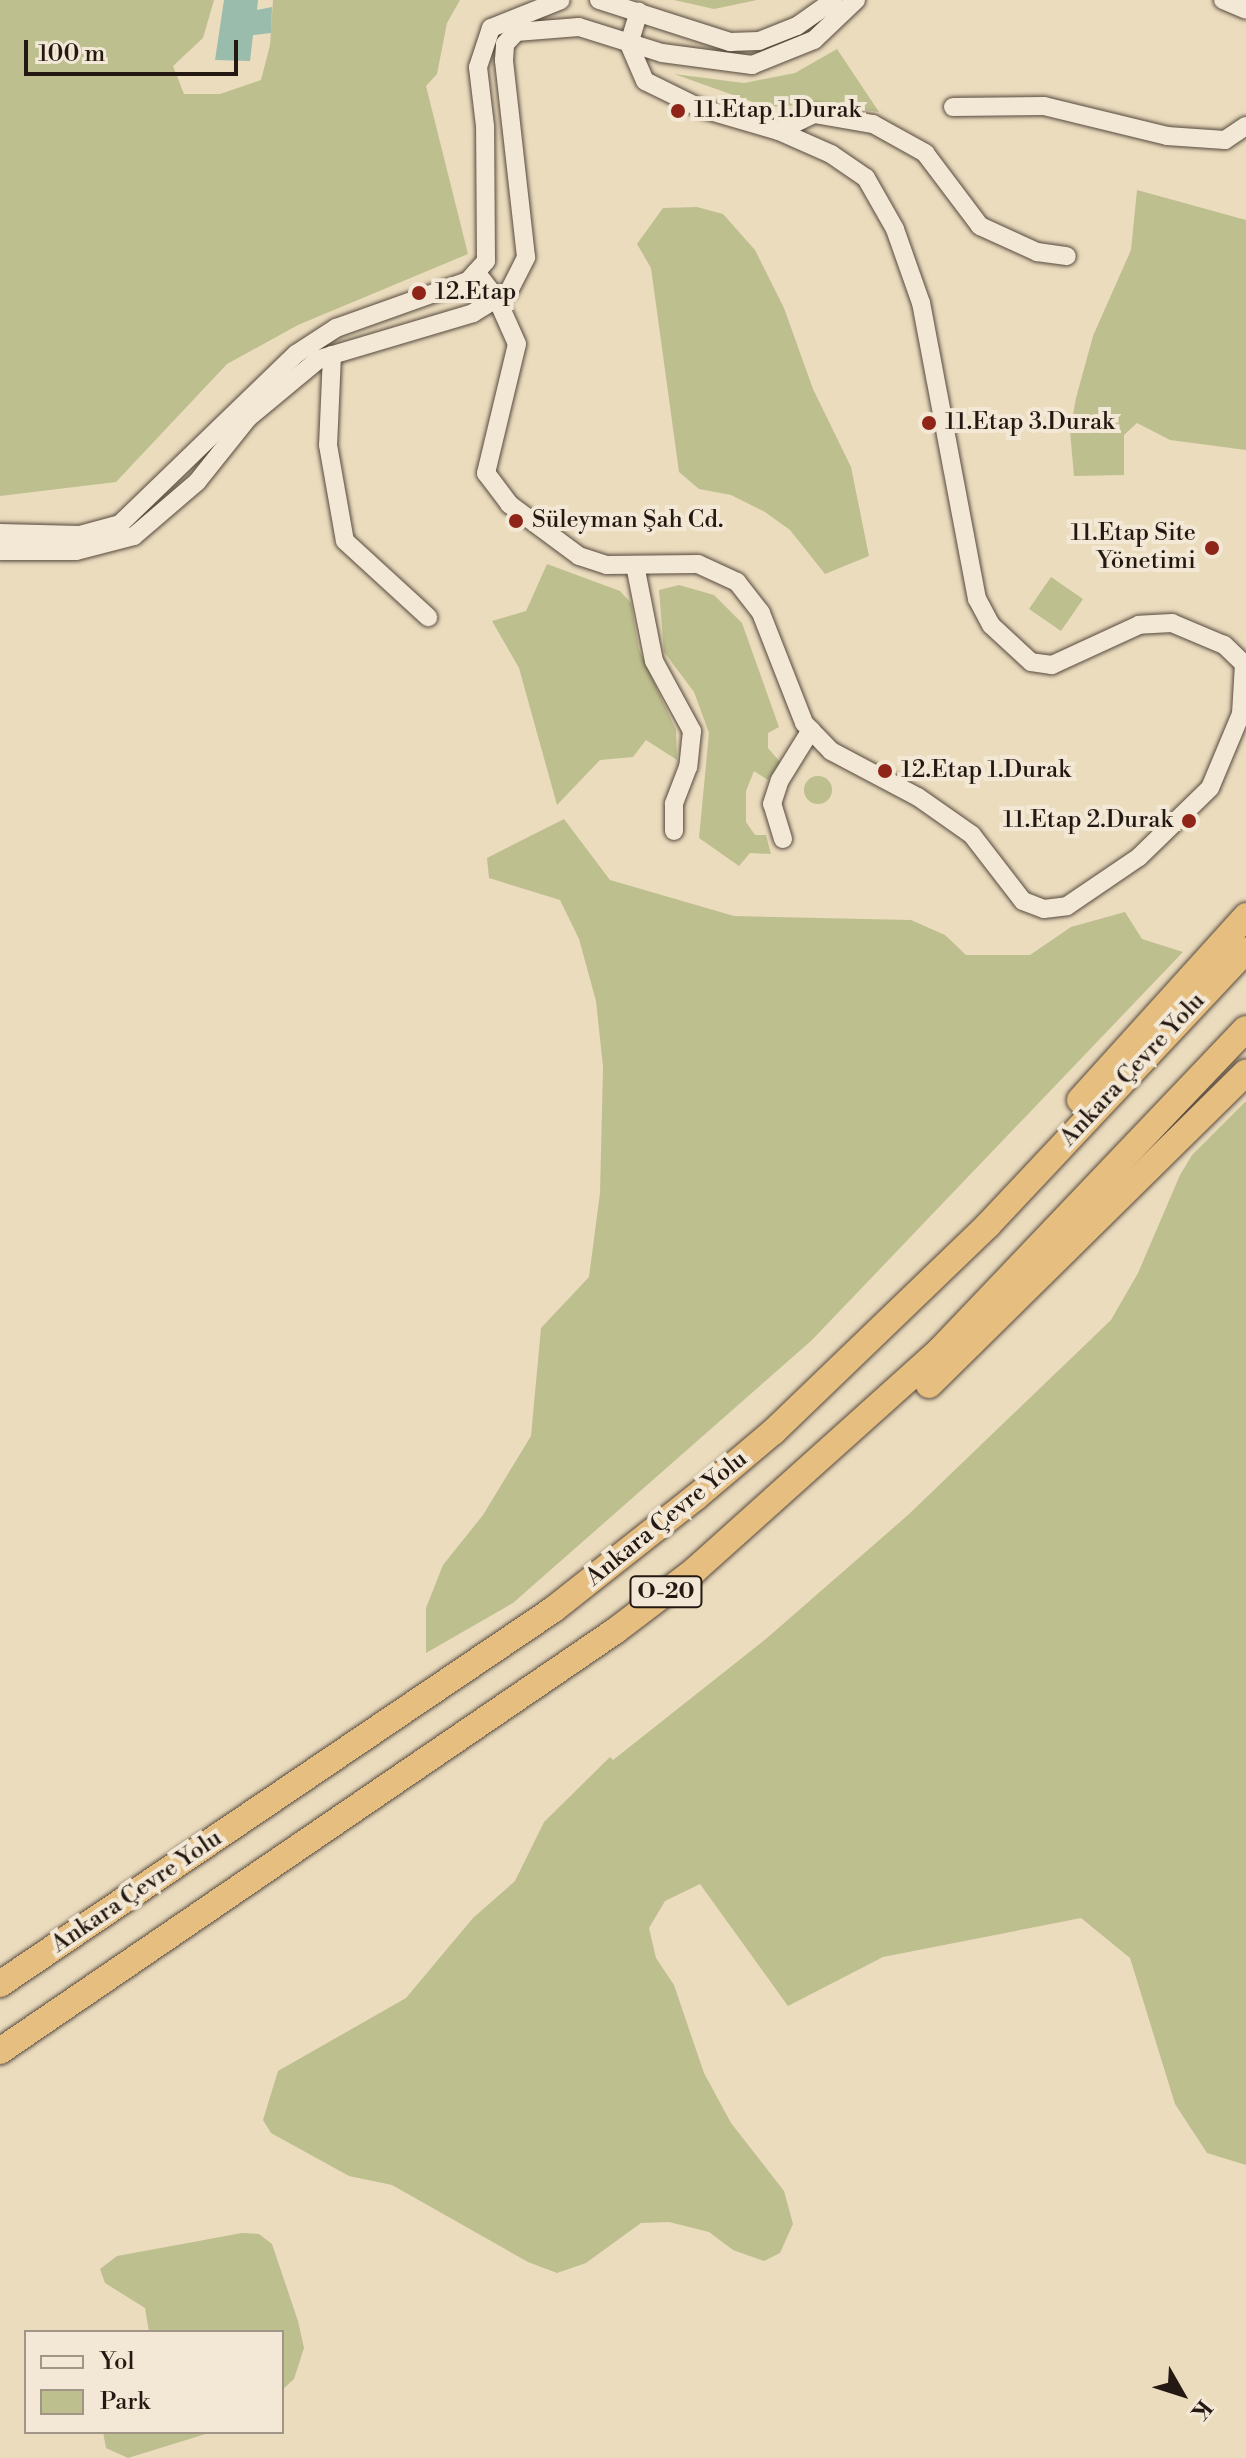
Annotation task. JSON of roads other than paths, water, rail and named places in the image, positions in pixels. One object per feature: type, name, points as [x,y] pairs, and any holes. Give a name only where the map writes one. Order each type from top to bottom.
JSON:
[{"type":"highway","points":[[675,1512],[921,1272],[1246,916]]},
{"type":"highway","name":"Ankara Çevre Yolu","points":[[0,1984],[554,1609],[773,1432],[890,1321],[1246,950]]},
{"type":"highway","name":"O-20","points":[[0,2051],[615,1631],[694,1571],[940,1350],[1246,1029]]},
{"type":"highway","points":[[694,1571],[924,1390],[1246,1072]]},
{"type":"street","points":[[0,533],[80,535],[120,524],[296,354],[336,328],[468,281],[486,261],[488,235],[478,67],[491,28],[561,0]]},
{"type":"street","points":[[599,0],[730,42],[759,41],[797,26],[834,0]]},
{"type":"street","points":[[0,551],[76,551],[134,536],[197,482],[248,418],[319,359],[473,313],[509,291],[526,257],[505,44],[516,32],[579,27],[629,44],[752,65],[814,40],[856,0]]},
{"type":"street","points":[[1223,0],[1246,10]]},
{"type":"street","points":[[476,272],[497,299],[517,344],[486,473],[509,504],[579,556],[607,565],[698,564],[737,582],[761,613],[811,730],[831,751],[918,797],[972,835],[1023,901],[1056,908],[1067,906],[1139,857],[1210,788],[1241,714],[1244,664],[1224,645],[1172,623],[1139,625],[1052,665],[1031,662],[991,625],[977,599],[921,303],[895,229],[866,178],[831,154],[779,131],[700,108],[645,81],[629,44],[639,12]]},
{"type":"street","points":[[953,107],[1044,106],[1167,136],[1225,140],[1246,126]]},
{"type":"street","points":[[779,131],[814,114],[873,124],[925,153],[980,226],[1037,252],[1067,256]]},
{"type":"street","points":[[332,355],[328,445],[345,541],[428,617]]},
{"type":"street","points":[[635,565],[654,661],[692,731],[688,767],[674,804],[674,831]]},
{"type":"street","points":[[783,839],[772,804],[780,780],[811,730]]},
{"type":"place","name":"11.Etap 1.Durak","points":[[678,111]]},
{"type":"place","name":"12.Etap","points":[[419,293]]},
{"type":"place","name":"11.Etap 3.Durak","points":[[929,423]]},
{"type":"place","name":"Süleyman Şah Cd.","points":[[516,521]]},
{"type":"place","name":"11.Etap Site Yönetimi","points":[[1212,548]]},
{"type":"place","name":"12.Etap 1.Durak","points":[[885,771]]},
{"type":"place","name":"11.Etap 2.Durak","points":[[1189,821]]}]
